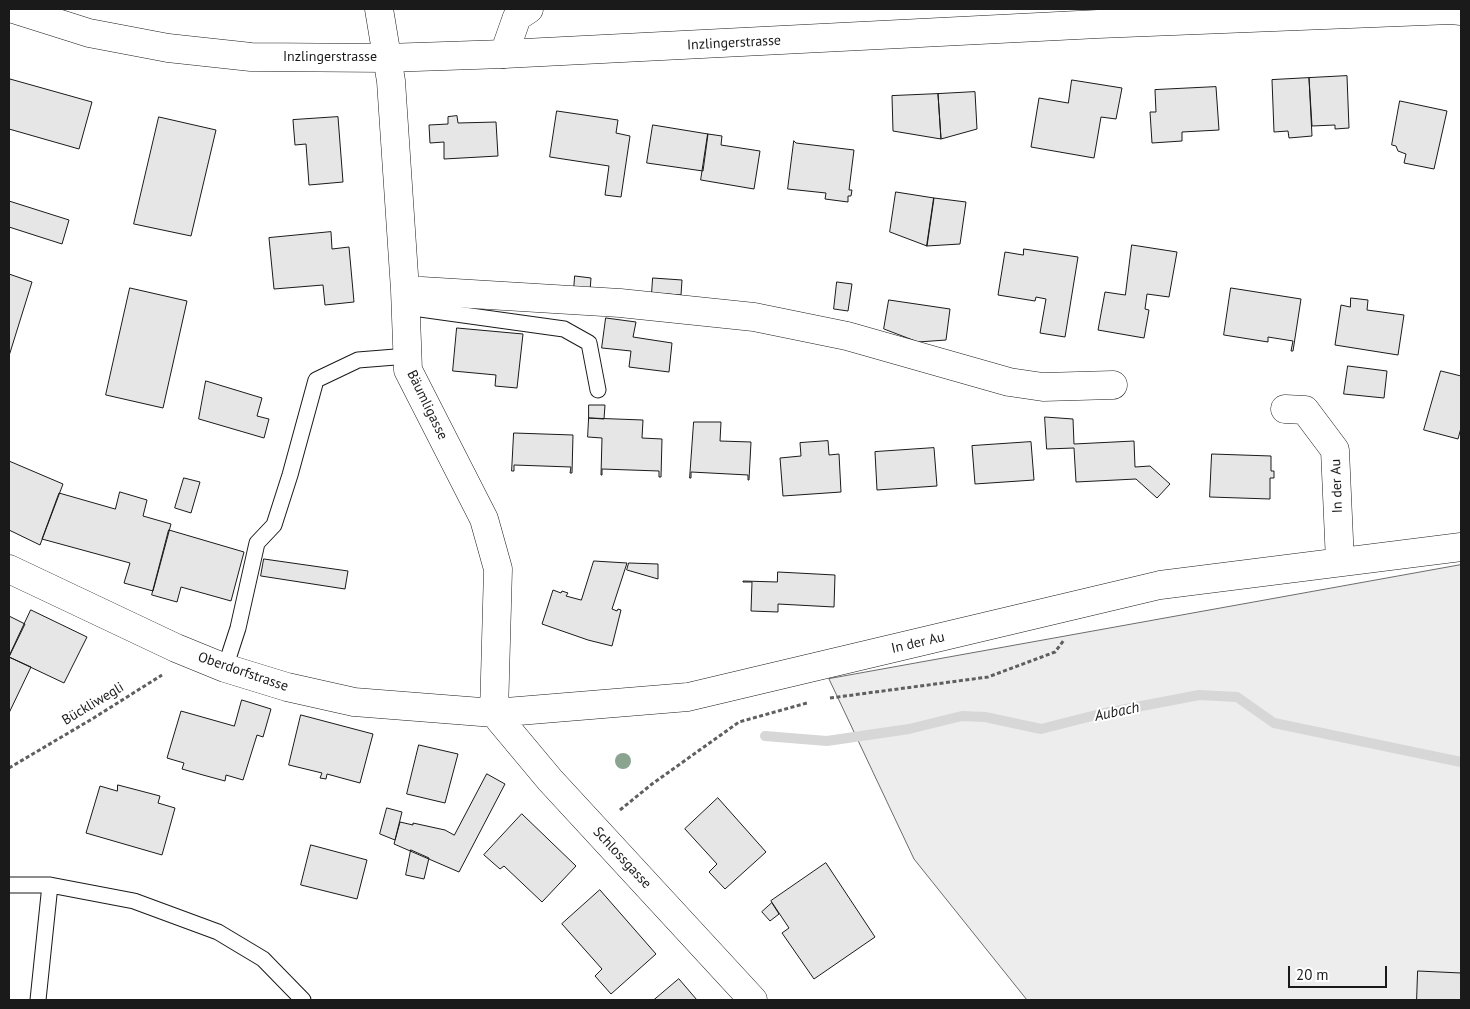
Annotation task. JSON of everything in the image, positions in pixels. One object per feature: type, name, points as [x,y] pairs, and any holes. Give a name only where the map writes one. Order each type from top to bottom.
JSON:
[{"type":"street","name":"Inzlingerstrasse","points":[[13,9],[89,33],[168,48],[251,57],[386,58],[504,54],[1098,24],[1461,11]]},
{"type":"street","name":"Bäumligasse","points":[[379,9],[391,81],[408,370],[484,519],[498,569],[494,713]]},
{"type":"street","points":[[504,54],[517,17],[530,9]]},
{"type":"street","points":[[405,299],[620,303],[754,317],[846,336],[1009,382],[1043,387],[1113,385]]},
{"type":"street","name":"In der Au","points":[[1285,409],[1305,410],[1335,450],[1340,562]]},
{"type":"street","name":"In der Au","points":[[494,713],[688,697],[1160,585],[1461,547]]},
{"type":"street","name":"Oberdorfstrasse","points":[[9,569],[176,648],[225,668],[287,687],[354,702],[494,713]]},
{"type":"street","name":"Schlossgasse","points":[[494,713],[550,780],[753,1000]]},
{"type":"lane","points":[[405,299],[564,329],[589,343],[598,390]]},
{"type":"lane","points":[[225,668],[238,628],[257,543],[274,525],[316,380],[358,360],[408,356]]},
{"type":"lane","points":[[9,885],[50,885],[134,901],[218,932],[263,959],[303,1000]]},
{"type":"lane","points":[[38,1000],[50,885]]},
{"type":"path","points":[[824,698],[988,677],[1054,652],[1076,625],[1080,604]]},
{"type":"path","name":"Bückliwegli","points":[[9,768],[165,674],[176,648]]},
{"type":"path","points":[[596,829],[652,784],[739,722],[815,701]]},
{"type":"shaded area","points":[[1461,565],[1461,1000],[1027,1000],[914,859],[829,679]]},
{"type":"building","points":[[1347,76],[1349,128],[1335,129],[1335,125],[1312,126],[1309,78]]},
{"type":"building","points":[[1309,78],[1312,136],[1289,138],[1288,131],[1274,132],[1272,80]]},
{"type":"building","points":[[10,79],[92,102],[79,149],[9,129]]},
{"type":"building","points":[[1072,80],[1122,88],[1116,119],[1101,117],[1094,158],[1031,147],[1039,98],[1068,103]]},
{"type":"building","points":[[1216,87],[1219,130],[1182,132],[1182,141],[1152,143],[1150,112],[1156,112],[1155,90]]},
{"type":"building","points":[[975,92],[977,129],[941,139],[938,94]]},
{"type":"building","points":[[938,94],[941,139],[893,131],[892,96]]},
{"type":"building","points":[[1400,101],[1447,111],[1434,169],[1404,163],[1406,154],[1398,151],[1396,146],[1392,145]]},
{"type":"building","points":[[557,111],[618,120],[616,133],[630,136],[621,197],[605,195],[609,166],[550,157]]},
{"type":"building","points":[[457,116],[458,123],[496,122],[498,156],[444,159],[444,142],[430,143],[429,125],[448,124],[448,117]]},
{"type":"building","points":[[159,117],[216,130],[191,236],[134,224]]},
{"type":"building","points":[[338,117],[343,182],[309,185],[306,144],[295,145],[293,120]]},
{"type":"building","points":[[653,125],[708,134],[703,171],[647,163]]},
{"type":"building","points":[[708,134],[722,136],[721,145],[760,151],[754,189],[701,180]]},
{"type":"building","points":[[794,141],[796,143],[854,150],[849,190],[852,190],[851,196],[848,196],[848,202],[825,199],[826,193],[788,189]]},
{"type":"building","points":[[896,192],[934,198],[927,246],[890,232]]},
{"type":"building","points":[[934,198],[966,202],[960,244],[927,246]]},
{"type":"building","points":[[9,201],[69,220],[62,244],[9,227]]},
{"type":"building","points":[[331,232],[332,249],[349,247],[354,302],[325,305],[323,285],[274,289],[269,238]]},
{"type":"building","points":[[1132,245],[1177,252],[1169,297],[1147,294],[1145,309],[1149,310],[1144,338],[1098,330],[1105,292],[1125,295]]},
{"type":"building","points":[[1024,249],[1078,257],[1065,337],[1040,333],[1046,299],[1036,297],[1035,301],[998,295],[1005,252],[1023,255]]},
{"type":"building","points":[[9,274],[32,282],[9,356]]},
{"type":"building","points":[[575,276],[591,278],[590,291],[574,290]]},
{"type":"building","points":[[653,278],[682,280],[681,295],[652,293]]},
{"type":"building","points":[[837,282],[852,284],[848,311],[834,309]]},
{"type":"building","points":[[130,288],[187,301],[163,408],[106,395]]},
{"type":"building","points":[[1231,288],[1301,299],[1293,351],[1291,351],[1293,341],[1268,337],[1268,342],[1224,335]]},
{"type":"building","points":[[1351,298],[1368,300],[1367,310],[1404,315],[1398,355],[1335,345],[1341,305],[1350,307]]},
{"type":"building","points":[[889,300],[950,309],[946,340],[918,342],[884,329]]},
{"type":"building","points":[[606,318],[636,322],[633,337],[672,343],[669,372],[629,367],[631,351],[602,348]]},
{"type":"building","points":[[457,328],[523,334],[517,388],[495,386],[496,375],[453,371]]},
{"type":"building","points":[[1348,366],[1387,371],[1384,398],[1344,394]]},
{"type":"building","points":[[1441,371],[1461,376],[1461,428],[1458,439],[1424,430]]},
{"type":"building","points":[[206,381],[262,398],[257,416],[269,419],[264,438],[199,419]]},
{"type":"building","points":[[589,405],[605,405],[604,419],[589,418]]},
{"type":"building","points":[[1045,417],[1073,419],[1074,444],[1134,441],[1135,467],[1150,466],[1170,484],[1157,498],[1136,479],[1076,482],[1074,448],[1047,449]]},
{"type":"building","points":[[589,418],[643,420],[642,438],[662,439],[661,477],[659,477],[659,471],[602,469],[601,475],[602,438],[588,437]]},
{"type":"building","points":[[694,422],[721,422],[720,441],[751,442],[749,480],[748,475],[691,472],[690,478]]},
{"type":"building","points":[[514,433],[573,435],[572,473],[570,473],[571,467],[514,465],[514,471],[512,471]]},
{"type":"building","points":[[828,441],[829,455],[839,454],[841,492],[783,496],[780,458],[801,456],[800,443]]},
{"type":"building","points":[[1031,442],[1034,480],[975,484],[972,446]]},
{"type":"building","points":[[934,448],[937,486],[877,490],[875,452]]},
{"type":"building","points":[[1212,454],[1271,456],[1271,471],[1274,471],[1274,478],[1270,478],[1270,499],[1210,497]]},
{"type":"building","points":[[9,461],[63,484],[40,545],[9,530]]},
{"type":"building","points":[[184,478],[200,482],[191,513],[175,508]]},
{"type":"building","points":[[120,492],[147,500],[143,516],[171,524],[153,591],[124,583],[130,563],[42,539],[59,493],[115,509]]},
{"type":"building","points":[[169,530],[244,552],[231,601],[181,587],[177,602],[152,595]]},
{"type":"building","points":[[264,559],[348,571],[345,589],[261,576]]},
{"type":"building","points":[[594,561],[627,563],[612,609],[621,610],[612,646],[542,624],[553,590],[568,593],[566,596],[581,600]]},
{"type":"building","points":[[629,563],[658,564],[658,579],[627,570]]},
{"type":"building","points":[[778,572],[835,575],[834,607],[778,604],[778,612],[751,611],[752,582],[743,581],[777,582]]},
{"type":"building","points":[[31,610],[87,637],[64,683],[9,657]]},
{"type":"building","points":[[9,616],[25,624],[9,657]]},
{"type":"building","points":[[9,657],[31,667],[9,713]]},
{"type":"building","points":[[242,700],[271,709],[263,737],[257,735],[243,780],[226,775],[225,781],[182,769],[184,763],[167,758],[181,711],[234,726]]},
{"type":"building","points":[[301,715],[373,734],[360,783],[327,774],[326,779],[320,778],[322,773],[289,765]]},
{"type":"building","points":[[419,745],[458,754],[445,803],[407,794]]},
{"type":"building","points":[[487,774],[505,784],[459,872],[394,844],[400,822],[445,830],[454,835]]},
{"type":"building","points":[[118,785],[160,796],[158,803],[175,808],[162,855],[86,833],[100,786],[117,791]]},
{"type":"building","points":[[718,798],[766,852],[725,889],[709,872],[717,864],[685,829]]},
{"type":"building","points":[[387,808],[402,812],[395,840],[380,834]]},
{"type":"building","points":[[522,814],[576,866],[542,902],[504,866],[500,869],[484,855]]},
{"type":"building","points":[[311,845],[367,860],[357,899],[301,885]]},
{"type":"building","points":[[411,850],[429,858],[424,879],[406,875]]},
{"type":"building","points":[[826,863],[875,937],[814,979],[782,933],[789,928],[771,901]]},
{"type":"building","points":[[600,890],[656,954],[611,994],[595,976],[602,969],[562,924]]},
{"type":"building","points":[[772,903],[779,914],[770,921],[762,912]]},
{"type":"building","points":[[1418,971],[1461,973],[1461,1000],[1417,1000]]},
{"type":"building","points":[[679,979],[697,1000],[654,1000]]},
{"type":"waterway","name":"Aubach","points":[[765,736],[827,741],[909,729],[962,716],[985,717],[1041,729],[1100,714],[1199,695],[1237,697],[1274,723],[1461,762]]}]
